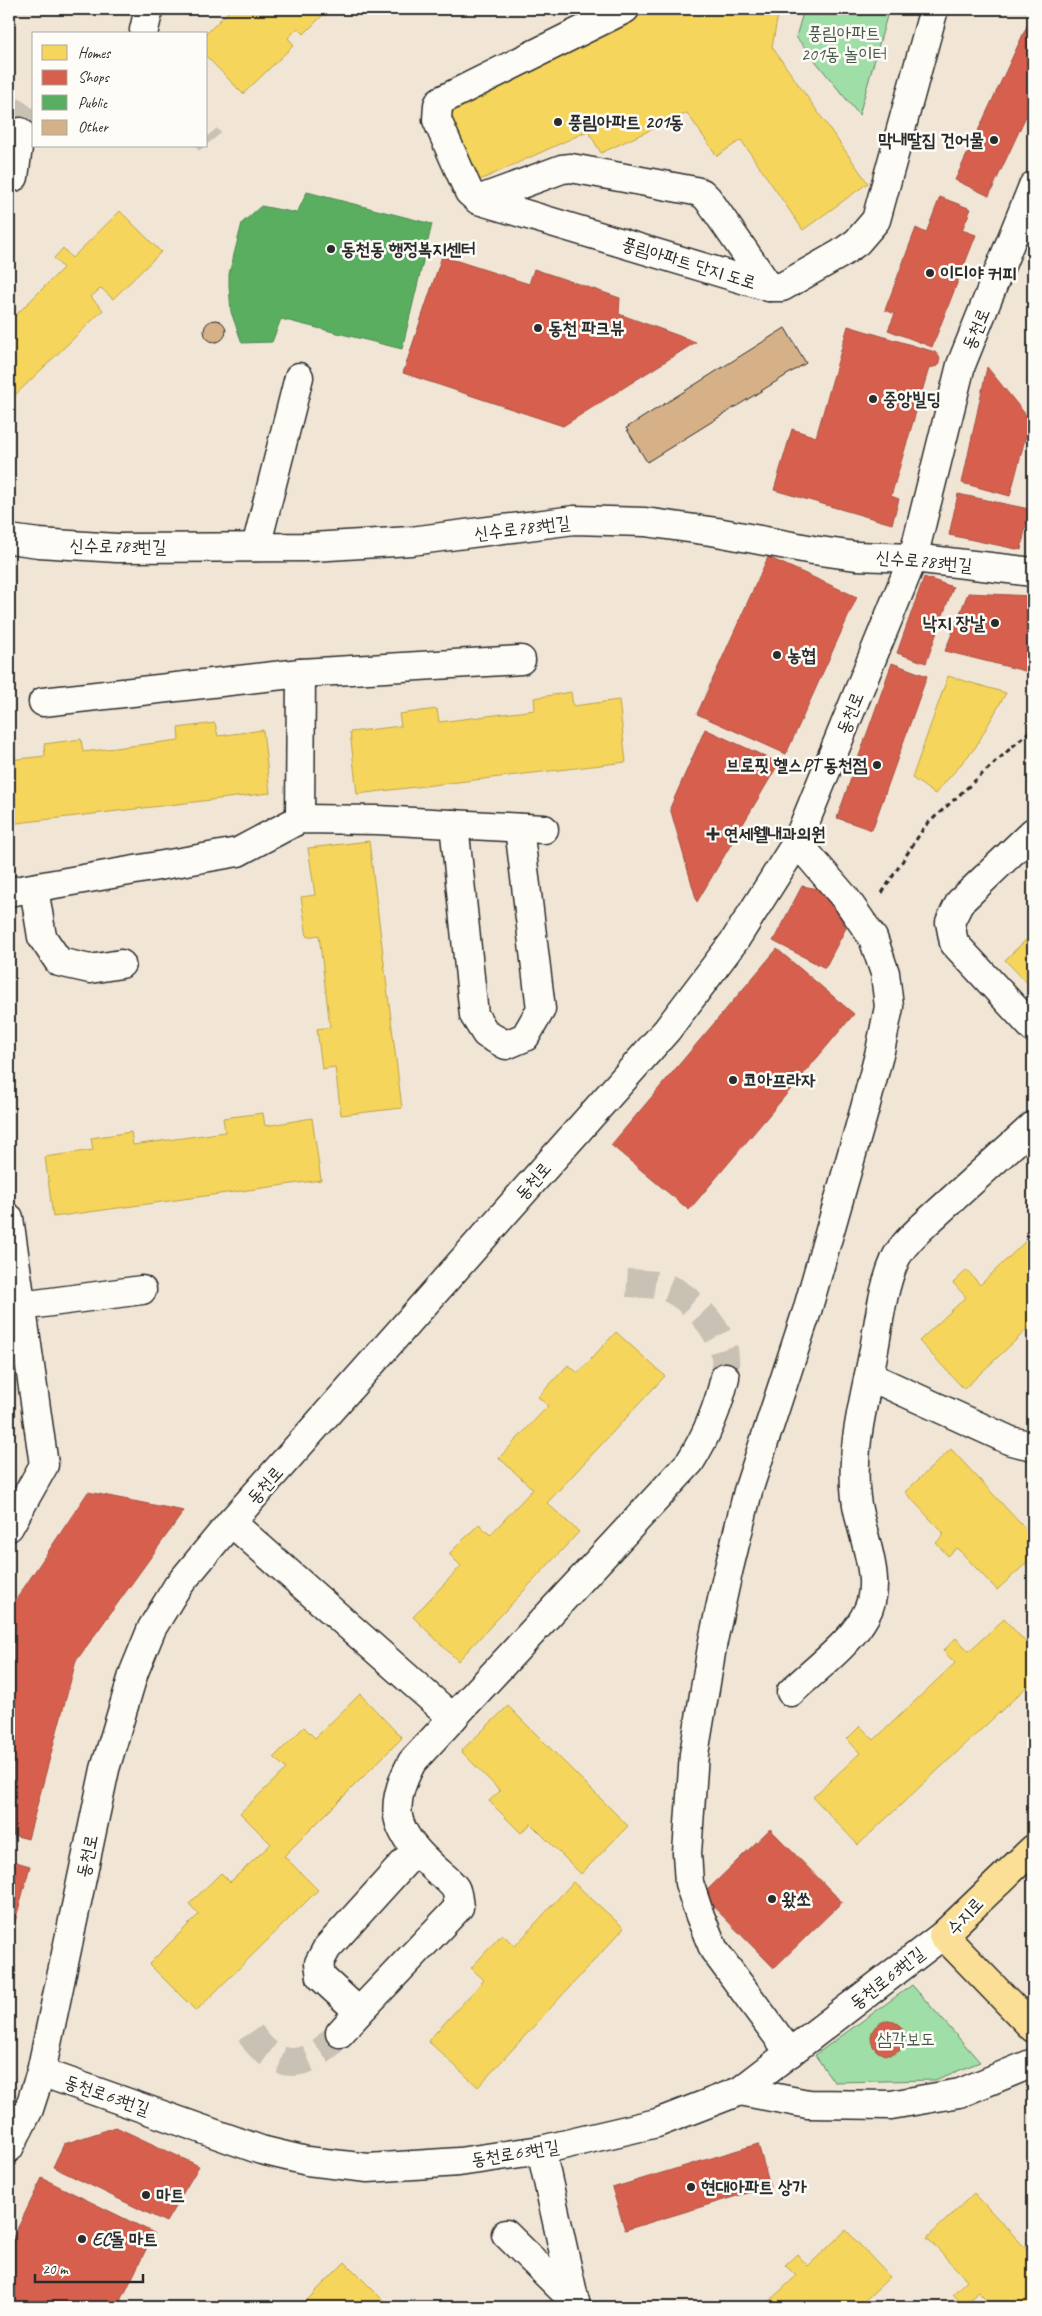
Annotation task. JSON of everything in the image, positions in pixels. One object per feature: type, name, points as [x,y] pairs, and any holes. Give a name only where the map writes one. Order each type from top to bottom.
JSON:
[{"type":"main road","name":"수지로","points":[[1033,1850],[943,1935],[1033,2028]]},
{"type":"street","points":[[478,200],[470,192],[437,120],[440,101],[625,9]]},
{"type":"street","points":[[769,287],[782,287],[840,254],[857,242],[876,220],[934,9]]},
{"type":"street","points":[[17,174],[20,132]]},
{"type":"street","name":"풍림아파트 단지 도로","points":[[478,200],[562,169],[571,168],[695,190],[708,198],[769,287]]},
{"type":"street","name":"동천로","points":[[9,2148],[19,2104],[41,2072],[106,1769],[134,1672],[152,1628],[177,1587],[231,1522],[667,1030],[735,940],[797,842],[913,558],[961,365],[1033,186]]},
{"type":"street","name":"풍림아파트 단지 도로","points":[[478,200],[769,287]]},
{"type":"street","points":[[256,547],[299,377]]},
{"type":"street","name":"신수로783번길","points":[[9,539],[117,548],[312,547],[411,541],[574,520],[645,522],[856,556],[913,558],[1033,572]]},
{"type":"street","points":[[43,702],[301,674],[521,660]]},
{"type":"street","points":[[300,819],[301,674]]},
{"type":"street","points":[[121,964],[90,969],[59,962],[42,937],[21,890],[238,852],[300,819],[454,824],[531,829],[541,1009],[525,1037],[506,1045],[486,1034],[474,1015],[454,824]]},
{"type":"street","points":[[1033,832],[960,902],[950,922],[954,943],[1033,1028]]},
{"type":"street","points":[[790,2053],[714,1950],[689,1883],[686,1853],[694,1754],[713,1641],[728,1572],[748,1491],[807,1311],[880,1051],[889,1006],[885,972],[873,938],[846,899],[797,842]]},
{"type":"street","points":[[791,1692],[848,1638],[866,1616],[874,1590],[855,1497],[856,1453],[886,1285],[896,1258],[907,1242],[924,1225],[1033,1126]]},
{"type":"street","points":[[9,1218],[44,1465],[9,1527]]},
{"type":"street","points":[[21,1306],[142,1290]]},
{"type":"street","points":[[869,1376],[1011,1441],[1033,1446]]},
{"type":"street","points":[[340,2033],[459,1907],[456,1889],[415,1851],[402,1831],[397,1806],[400,1784],[412,1762],[690,1462],[706,1436],[719,1404],[725,1377]]},
{"type":"street","points":[[231,1522],[453,1718]]},
{"type":"street","points":[[359,2012],[322,1977],[319,1963],[327,1948],[415,1851]]},
{"type":"street","name":"동천로63번길","points":[[41,2072],[261,2150],[307,2161],[377,2168],[460,2162],[541,2150],[657,2123],[740,2091],[943,1935]]},
{"type":"street","points":[[740,2091],[808,2104],[891,2105],[960,2093],[1033,2063]]},
{"type":"street","points":[[541,2150],[575,2304]]},
{"type":"street","points":[[506,2234],[575,2304]]},
{"type":"path","points":[[863,923],[926,826],[1033,728]]},
{"type":"green space","name":"풍림아파트 201동 놀이터","points":[[804,9],[889,9],[859,115],[796,37]]},
{"type":"green space","name":"삼각보도","points":[[912,1985],[980,2062],[935,2080],[834,2082],[815,2055]]},
{"type":"building: Homes","points":[[231,9],[329,9],[304,34],[298,28],[288,38],[294,45],[243,94],[208,58],[208,32]]},
{"type":"building: Homes","name":"풍림아파트 201동","points":[[651,9],[672,9],[688,12],[689,9],[779,9],[772,47],[868,183],[803,230],[741,140],[717,156],[687,113],[601,153],[588,131],[478,181],[444,110]]},
{"type":"building: Homes","points":[[120,211],[161,252],[113,299],[101,288],[91,297],[103,310],[9,401],[9,322],[63,268],[54,258],[63,248],[72,258]]},
{"type":"building: Homes","points":[[948,676],[1006,693],[975,748],[935,794],[912,778]]},
{"type":"building: Homes","points":[[571,692],[573,706],[619,700],[626,762],[357,794],[350,732],[401,726],[399,714],[437,709],[439,722],[535,710],[534,698]]},
{"type":"building: Homes","points":[[215,723],[218,736],[263,730],[270,793],[9,824],[9,760],[45,756],[44,744],[81,739],[83,752],[179,740],[178,728]]},
{"type":"building: Homes","points":[[369,841],[402,1108],[341,1115],[335,1067],[322,1069],[317,1029],[330,1027],[319,935],[307,937],[301,897],[315,895],[308,848]]},
{"type":"building: Homes","points":[[1033,933],[1033,989],[1005,960]]},
{"type":"building: Homes","points":[[263,1113],[265,1126],[312,1118],[321,1180],[53,1217],[45,1157],[93,1150],[91,1138],[131,1132],[133,1145],[225,1132],[223,1118]]},
{"type":"building: Homes","points":[[1033,1234],[1033,1324],[964,1389],[919,1341],[966,1297],[953,1283],[967,1270],[980,1285]]},
{"type":"building: Homes","points":[[616,1332],[665,1376],[547,1503],[579,1532],[458,1661],[413,1617],[461,1566],[449,1554],[479,1524],[490,1535],[533,1489],[499,1458],[548,1406],[538,1397],[568,1365],[578,1373]]},
{"type":"building: Homes","points":[[951,1449],[1033,1537],[1033,1557],[997,1590],[957,1548],[948,1556],[936,1543],[944,1534],[905,1492]]},
{"type":"building: Homes","points":[[1004,1619],[1033,1650],[1033,1681],[858,1845],[813,1797],[860,1753],[847,1739],[860,1726],[874,1740],[955,1663],[943,1651],[956,1638],[969,1651]]},
{"type":"building: Homes","points":[[360,1694],[402,1738],[284,1856],[318,1890],[196,2011],[149,1964],[199,1914],[189,1904],[221,1873],[230,1882],[271,1844],[240,1813],[286,1769],[274,1757],[304,1727],[315,1738]]},
{"type":"building: Homes","points":[[508,1706],[628,1826],[581,1874],[531,1824],[521,1833],[489,1801],[500,1791],[461,1751]]},
{"type":"building: Homes","points":[[573,1882],[624,1928],[478,2087],[428,2041],[484,1980],[471,1968],[502,1934],[515,1946]]},
{"type":"building: Homes","points":[[974,2193],[1033,2256],[1033,2307],[993,2307],[978,2292],[964,2306],[953,2294],[967,2280],[927,2238]]},
{"type":"building: Homes","points":[[846,2230],[890,2277],[858,2307],[763,2307],[796,2276],[785,2265],[797,2254],[808,2266]]},
{"type":"building: Homes","points":[[345,2262],[390,2307],[301,2306]]},
{"type":"building: Shops","name":"막내딸집 건어물","points":[[1033,13],[1033,101],[989,196],[955,180]]},
{"type":"building: Shops","name":"이디야 커피","points":[[940,197],[971,209],[962,230],[976,235],[932,347],[888,330],[895,314],[885,310],[916,228],[926,233]]},
{"type":"building: Shops","name":"동천 파크뷰","points":[[442,256],[529,284],[534,269],[620,298],[619,314],[696,342],[563,426],[403,373]]},
{"type":"building: Shops","name":"중앙빌딩","points":[[848,326],[935,352],[940,358],[938,366],[929,368],[891,496],[899,499],[892,524],[774,490],[792,429],[816,437]]},
{"type":"building: Shops","points":[[987,367],[1030,420],[1010,496],[962,483]]},
{"type":"building: Shops","points":[[958,494],[1029,509],[1021,550],[949,535]]},
{"type":"building: Shops","name":"농협","points":[[768,557],[857,597],[786,754],[697,714]]},
{"type":"building: Shops","points":[[924,577],[953,587],[926,663],[897,653]]},
{"type":"building: Shops","name":"낙지 장날","points":[[968,593],[1033,596],[1033,673],[945,651]]},
{"type":"building: Shops","points":[[892,663],[927,676],[872,830],[837,818]]},
{"type":"building: Shops","points":[[705,729],[779,763],[697,902],[670,808]]},
{"type":"building: Shops","points":[[802,886],[825,890],[846,928],[825,968],[773,941]]},
{"type":"building: Shops","name":"코아프라자","points":[[777,949],[854,1014],[689,1210],[611,1145]]},
{"type":"building: Shops","points":[[88,1492],[184,1511],[76,1661],[28,1839],[9,1834],[9,1610]]},
{"type":"building: Shops","name":"왔쏘","points":[[770,1829],[842,1902],[774,1968],[702,1895]]},
{"type":"building: Shops","points":[[9,1860],[30,1866],[9,1944]]},
{"type":"building: Shops","points":[[888,2021],[895,2022],[900,2026],[904,2031],[904,2045],[900,2050],[895,2054],[888,2055],[881,2054],[876,2050],[872,2045],[871,2038],[872,2031],[876,2026],[881,2022]]},
{"type":"building: Shops","name":"마트","points":[[116,2127],[199,2166],[166,2222],[53,2167],[64,2144]]},
{"type":"building: Shops","name":"현대아파트 상가","points":[[758,2144],[770,2186],[625,2230],[612,2188]]},
{"type":"building: Shops","name":"EC돌 마트","points":[[42,2178],[154,2233],[118,2307],[9,2307],[9,2246]]},
{"type":"building: Public","name":"동천동 행정복지센터","points":[[307,192],[432,224],[402,349],[281,319],[272,342],[242,343],[231,312],[229,274],[242,223],[261,206],[297,213]]},
{"type":"building: Other","points":[[215,320],[223,323],[226,331],[223,339],[215,342],[207,339],[204,331],[207,323]]},
{"type":"building: Other","points":[[785,328],[806,363],[647,462],[626,428]]},
{"type":"tunnel","points":[[20,132],[27,111],[32,104]]},
{"type":"tunnel","points":[[627,1283],[671,1289],[698,1309],[717,1333],[721,1342],[725,1356],[725,1377]]},
{"type":"tunnel","points":[[250,2033],[264,2050],[272,2056],[290,2062],[310,2058],[323,2050],[340,2033]]},
{"type":"place","name":"풍림아파트 201동","points":[[558,122]]},
{"type":"place","name":"막내딸집 건어물","points":[[994,140]]},
{"type":"place","name":"동천동 행정복지센터","points":[[331,249]]},
{"type":"place","name":"이디야 커피","points":[[930,273]]},
{"type":"place","name":"동천 파크뷰","points":[[538,328]]},
{"type":"place","name":"중앙빌딩","points":[[873,399]]},
{"type":"place","name":"낙지 장날","points":[[995,623]]},
{"type":"place","name":"농협","points":[[777,655]]},
{"type":"place","name":"브로핏 헬스PT 동천점","points":[[877,765]]},
{"type":"place","name":"연세웰내과의원","points":[[713,834]]},
{"type":"place","name":"코아프라자","points":[[733,1080]]},
{"type":"place","name":"왔쏘","points":[[772,1899]]},
{"type":"place","name":"현대아파트 상가","points":[[691,2187]]},
{"type":"place","name":"마트","points":[[146,2195]]},
{"type":"place","name":"EC돌 마트","points":[[82,2239]]}]
